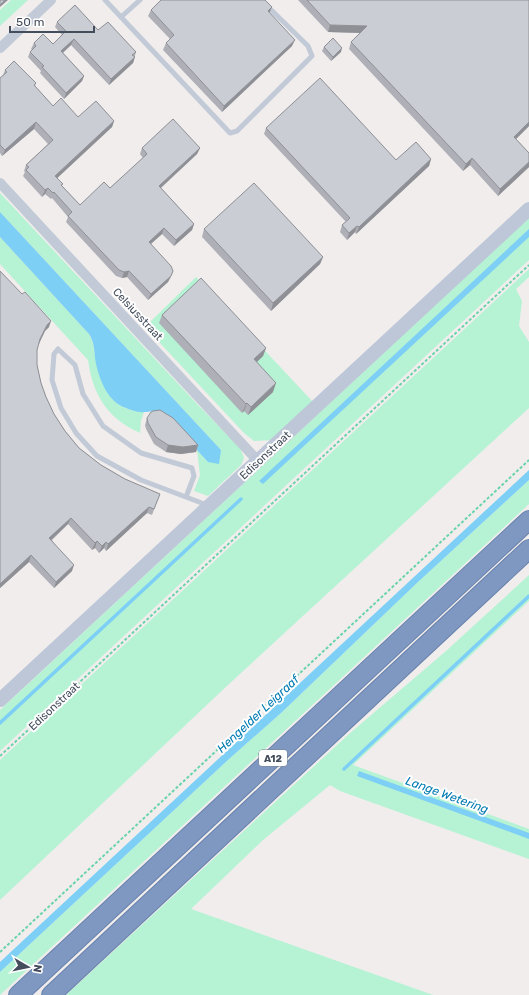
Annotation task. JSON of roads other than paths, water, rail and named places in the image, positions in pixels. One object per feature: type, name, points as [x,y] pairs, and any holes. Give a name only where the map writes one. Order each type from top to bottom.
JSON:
[{"type":"highway","name":"A12","points":[[18,995],[529,520]]},
{"type":"highway","name":"A12","points":[[51,995],[529,549]]},
{"type":"street","points":[[0,48],[51,0]]},
{"type":"street","name":"Celsiusstraat","points":[[0,183],[258,461]]},
{"type":"street","name":"Edisonstraat","points":[[0,700],[529,209]]},
{"type":"lane","points":[[106,0],[230,133],[237,131],[312,56],[308,46],[261,0]]},
{"type":"lane","points":[[121,17],[140,0]]},
{"type":"lane","points":[[186,497],[194,476],[192,468],[141,453],[103,426],[83,394],[75,365],[58,349],[54,354],[52,380],[61,408],[76,434],[97,456],[141,480],[186,497],[210,506]]},
{"type":"water","points":[[0,212],[221,450],[219,464],[208,462],[162,412],[140,412],[120,405],[114,401],[106,390],[100,377],[91,337],[0,237]]},
{"type":"water","points":[[529,229],[529,237],[263,484],[259,481]]},
{"type":"water","points":[[529,470],[529,480],[418,582],[281,713],[229,759],[0,972],[0,962]]},
{"type":"water","points":[[359,771],[529,833],[529,839],[357,776]]},
{"type":"waterway","points":[[0,723],[241,499]]},
{"type":"waterway","points":[[344,769],[529,596]]},
{"type":"water label","name":"Hengelder Leigraaf","points":[[258,714]]},
{"type":"water label","name":"Lange Wetering","points":[[447,795]]}]
